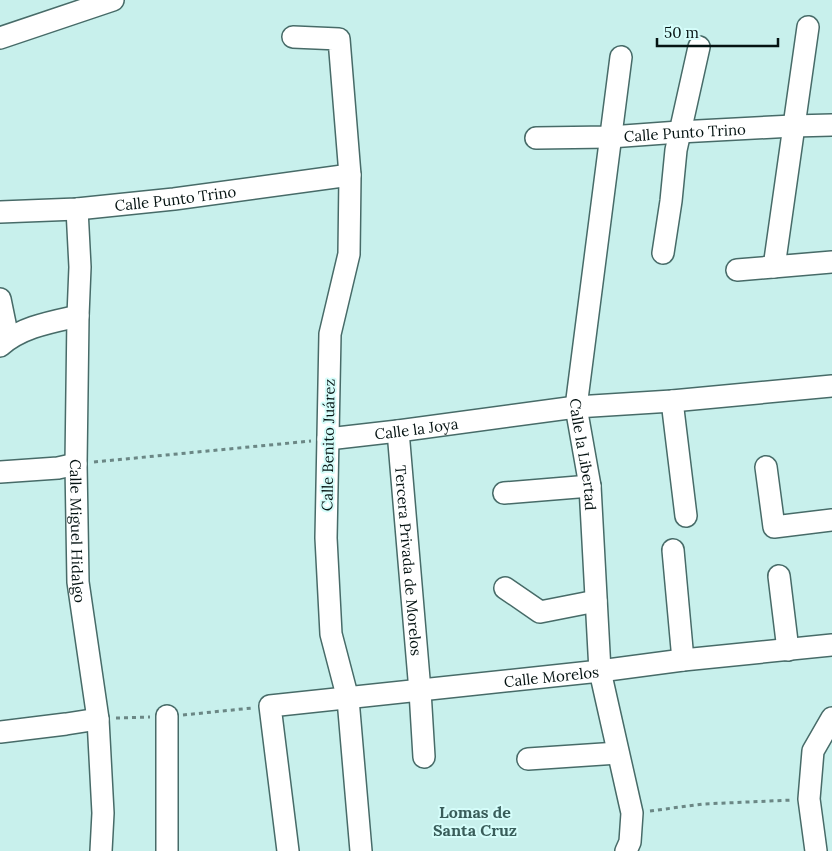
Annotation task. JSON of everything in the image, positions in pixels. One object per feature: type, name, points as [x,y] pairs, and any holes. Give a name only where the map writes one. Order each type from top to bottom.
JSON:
[{"type":"street","points":[[0,38],[113,0]]},
{"type":"street","points":[[774,267],[808,27]]},
{"type":"street","name":"Calle Benito Juárez","points":[[293,37],[339,39],[350,175],[349,254],[330,334],[326,538],[331,634],[348,699],[361,851]]},
{"type":"street","points":[[664,253],[679,132],[699,47]]},
{"type":"street","name":"Calle la Libertad","points":[[621,58],[576,407],[590,486],[600,671],[632,813],[630,842],[626,851]]},
{"type":"street","name":"Calle Punto Trino","points":[[536,138],[610,137],[832,125]]},
{"type":"street","name":"Calle Punto Trino","points":[[0,212],[77,209],[174,199],[350,175]]},
{"type":"street","name":"Calle Miguel Hidalgo","points":[[77,209],[80,267],[76,464],[78,582],[98,719],[103,813],[101,851]]},
{"type":"street","points":[[736,270],[832,262]]},
{"type":"street","points":[[0,299],[4,342],[30,328],[78,316]]},
{"type":"street","name":"Calle la Joya","points":[[328,439],[576,407],[672,401],[832,386]]},
{"type":"street","points":[[672,401],[686,516]]},
{"type":"street","name":"Tercera Privada de Morelos","points":[[398,431],[424,757]]},
{"type":"street","points":[[0,472],[58,468],[76,464]]},
{"type":"street","points":[[766,467],[774,527],[832,520]]},
{"type":"street","points":[[504,494],[590,486]]},
{"type":"street","points":[[673,550],[683,660]]},
{"type":"street","points":[[779,576],[788,650]]},
{"type":"street","points":[[505,588],[540,612],[596,601]]},
{"type":"street","name":"Calle Morelos","points":[[288,851],[270,706],[600,671],[683,660],[832,646]]},
{"type":"street","points":[[167,716],[167,851]]},
{"type":"street","points":[[821,842],[809,799],[813,751],[832,718]]},
{"type":"street","points":[[0,732],[98,719]]},
{"type":"street","points":[[528,759],[618,752]]},
{"type":"path","points":[[76,464],[328,439]]},
{"type":"path","points":[[632,813],[703,804],[809,799]]},
{"type":"district","name":"Lomas de Santa Cruz","points":[[475,821]]}]
